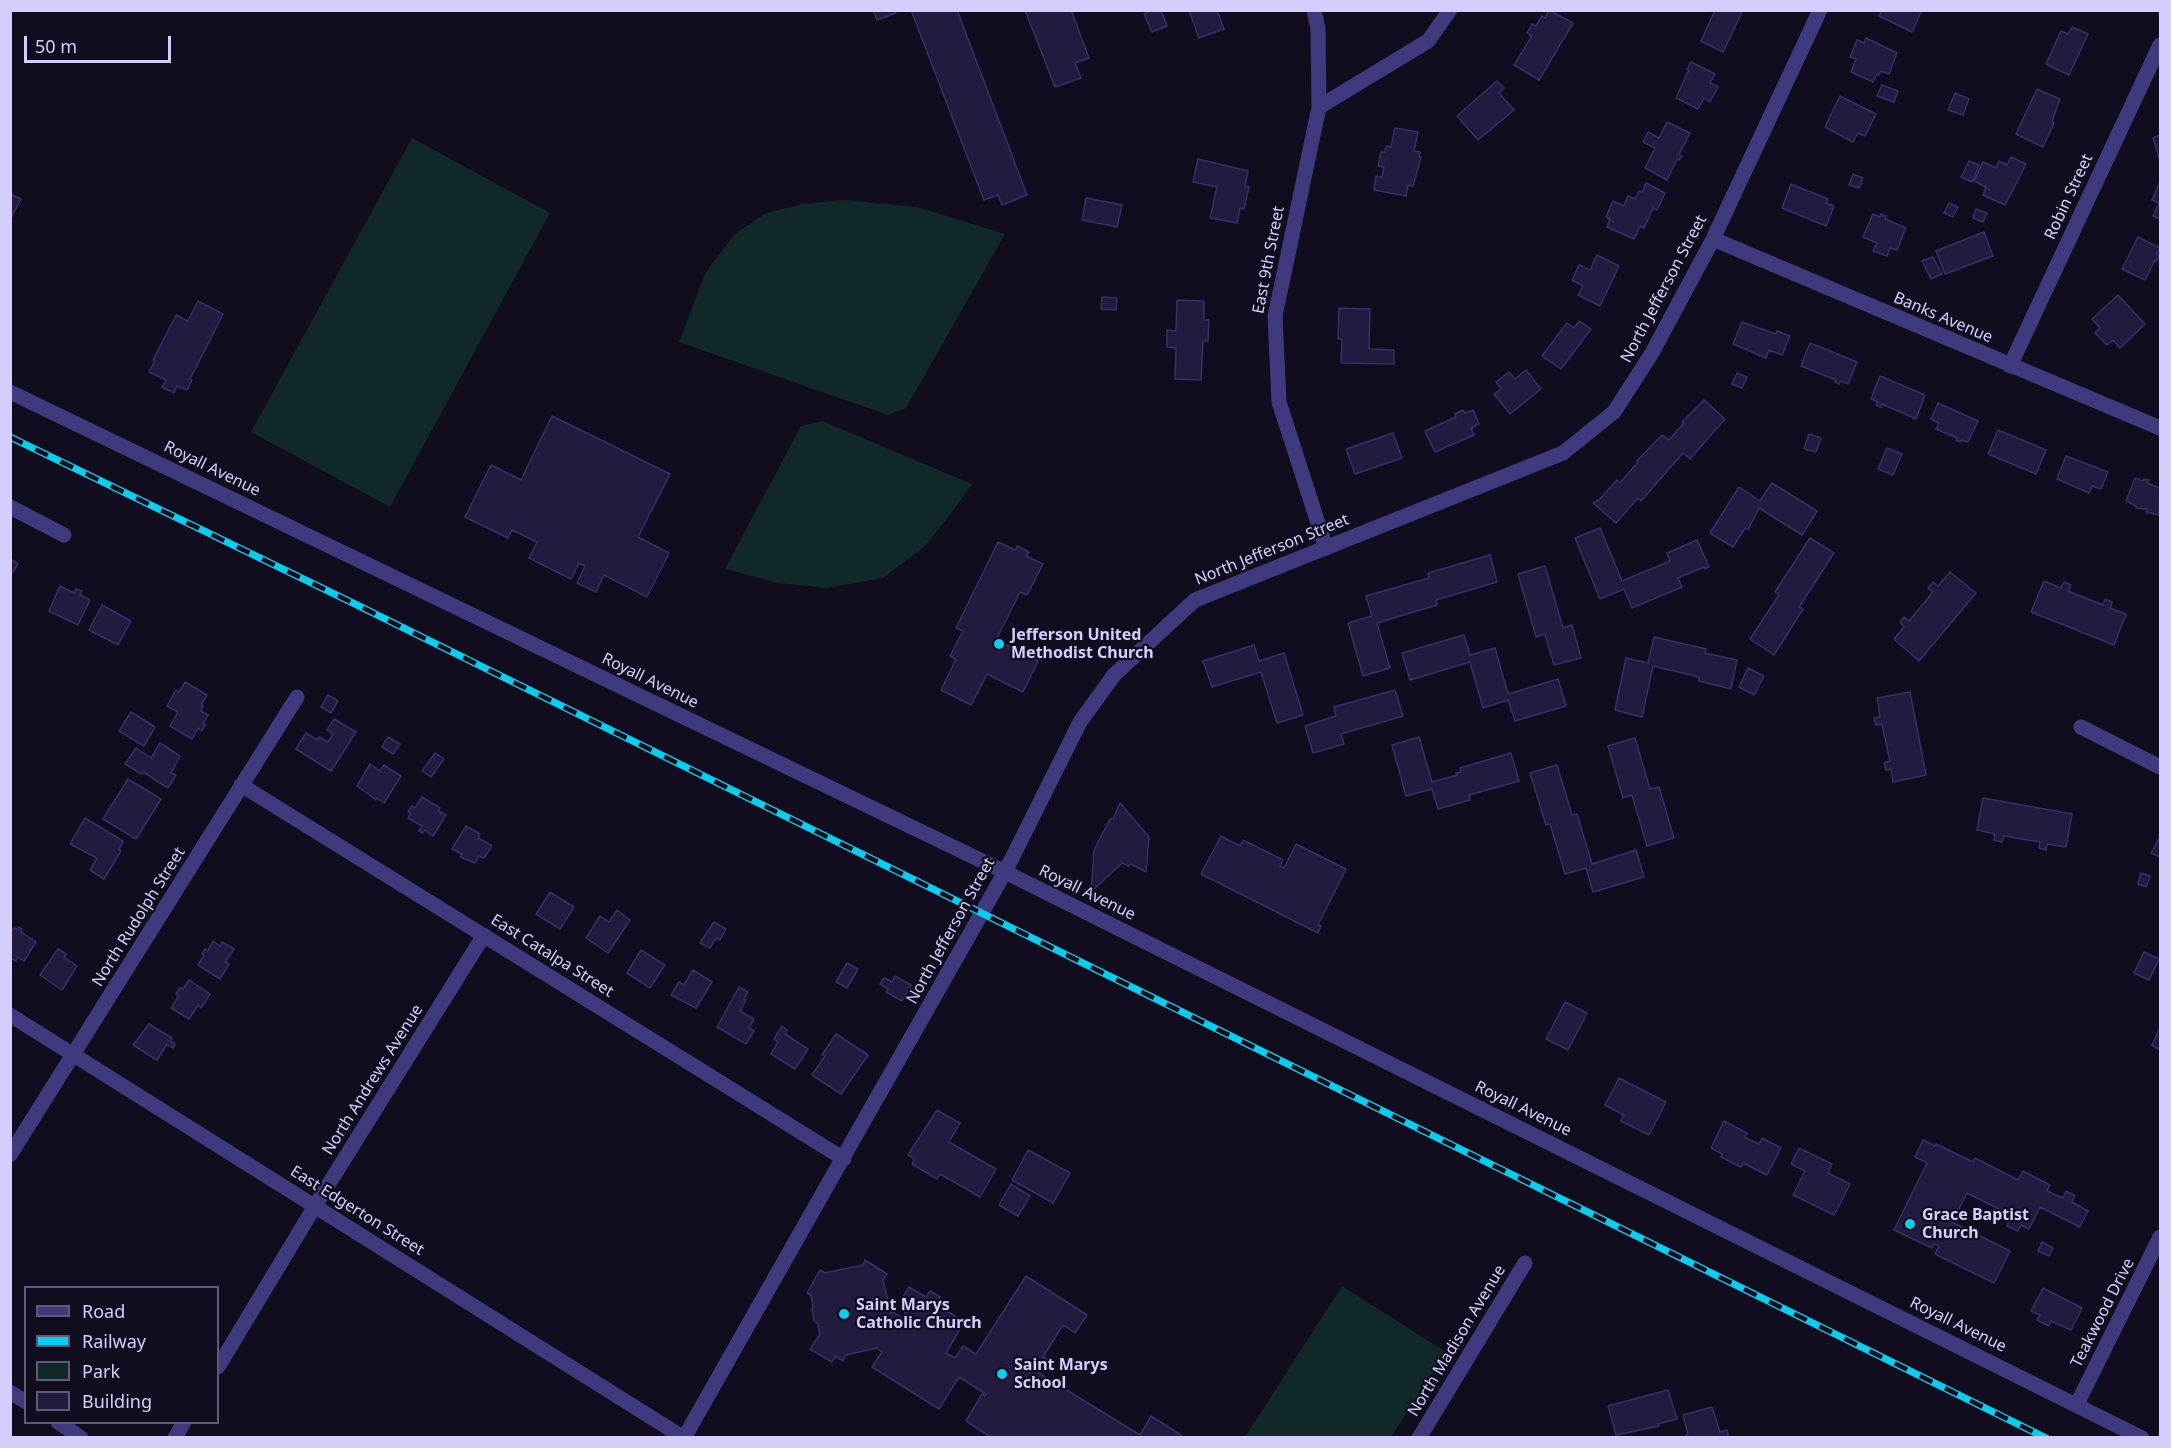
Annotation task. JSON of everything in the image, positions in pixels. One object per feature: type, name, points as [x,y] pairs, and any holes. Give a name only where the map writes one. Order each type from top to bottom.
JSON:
[{"type":"street","name":"East 9th Street","points":[[1314,10],[1318,29],[1319,107],[1275,316],[1279,402],[1326,548]]},
{"type":"street","points":[[1319,107],[1428,41],[1450,10]]},
{"type":"street","name":"North Jefferson Street","points":[[684,1437],[1005,872],[1080,722],[1114,675],[1195,600],[1563,453],[1614,412],[1652,353],[1713,239],[1820,10]]},
{"type":"street","name":"Robin Street","points":[[2010,366],[2160,45]]},
{"type":"street","name":"Banks Avenue","points":[[1713,239],[2160,428]]},
{"type":"street","name":"Royall Avenue","points":[[10,392],[1005,872],[2142,1437]]},
{"type":"street","points":[[10,507],[64,535]]},
{"type":"street","name":"North Rudolph Street","points":[[10,1155],[297,697]]},
{"type":"street","points":[[2081,727],[2160,767]]},
{"type":"street","name":"East Catalpa Street","points":[[242,785],[844,1159]]},
{"type":"street","name":"North Andrews Avenue","points":[[219,1365],[315,1206],[484,935]]},
{"type":"street","name":"East Edgerton Street","points":[[10,1015],[684,1437]]},
{"type":"street","name":"Teakwood Drive","points":[[2077,1404],[2160,1237]]},
{"type":"street","name":"North Madison Avenue","points":[[1419,1437],[1525,1263]]},
{"type":"street","points":[[10,1392],[24,1401]]},
{"type":"street","points":[[61,1424],[81,1437]]},
{"type":"street","points":[[175,1437],[183,1424]]},
{"type":"green space","points":[[412,138],[550,213],[390,507],[251,432]]},
{"type":"green space","points":[[844,200],[917,207],[1005,234],[906,408],[888,415],[679,342],[706,272],[736,233],[766,213],[802,204]]},
{"type":"green space","points":[[822,421],[972,484],[924,547],[883,578],[827,588],[778,583],[725,569],[801,426]]},
{"type":"green space","points":[[1342,1286],[1446,1352],[1391,1437],[1245,1437]]},
{"type":"building","points":[[873,10],[895,10],[896,13],[877,20]]},
{"type":"building","points":[[911,10],[957,10],[1027,195],[1002,205],[998,195],[984,200]]},
{"type":"building","points":[[1025,10],[1071,10],[1089,58],[1075,63],[1081,78],[1055,87]]},
{"type":"building","points":[[1153,10],[1161,10],[1167,26],[1152,32],[1144,14]]},
{"type":"building","points":[[1189,10],[1217,10],[1224,29],[1199,38]]},
{"type":"building","points":[[1549,10],[1573,23],[1539,80],[1514,65],[1532,36],[1527,33],[1532,24],[1536,26],[1542,16],[1545,18]]},
{"type":"building","points":[[1715,10],[1743,10],[1723,52],[1701,41]]},
{"type":"building","points":[[1882,10],[1922,10],[1912,32],[1879,16]]},
{"type":"building","points":[[2072,27],[2088,34],[2069,75],[2046,64],[2061,31],[2068,34]]},
{"type":"building","points":[[1866,38],[1897,53],[1889,74],[1881,71],[1873,82],[1851,72],[1856,59],[1850,57],[1857,40],[1864,43]]},
{"type":"building","points":[[1691,62],[1715,74],[1710,83],[1718,87],[1710,102],[1704,98],[1698,109],[1676,98]]},
{"type":"building","points":[[1497,81],[1504,88],[1499,93],[1514,110],[1478,140],[1457,116]]},
{"type":"building","points":[[1882,85],[1898,91],[1894,102],[1877,96]]},
{"type":"building","points":[[2037,89],[2060,99],[2052,121],[2054,123],[2043,147],[2016,134]]},
{"type":"building","points":[[1955,93],[1969,99],[1963,115],[1948,110]]},
{"type":"building","points":[[1840,96],[1876,114],[1865,136],[1858,133],[1853,142],[1825,127]]},
{"type":"building","points":[[1667,122],[1690,133],[1679,154],[1682,156],[1679,160],[1677,159],[1667,180],[1645,168],[1655,148],[1643,142],[1648,132],[1659,138]]},
{"type":"building","points":[[1395,128],[1418,132],[1414,151],[1420,152],[1419,157],[1421,157],[1413,186],[1408,185],[1406,196],[1374,190],[1376,176],[1382,177],[1384,167],[1378,166],[1381,152],[1385,152],[1386,146],[1391,147]]},
{"type":"building","points":[[2160,135],[2160,161],[2153,138]]},
{"type":"building","points":[[2011,157],[2026,164],[2005,205],[1983,195],[1986,187],[1974,181],[1983,162],[1996,168],[1999,161],[2007,165]]},
{"type":"building","points":[[1198,159],[1248,171],[1245,186],[1249,187],[1244,209],[1240,208],[1237,223],[1210,218],[1217,187],[1193,182]]},
{"type":"building","points":[[1969,161],[1979,165],[1972,182],[1961,177]]},
{"type":"building","points":[[1853,174],[1863,178],[1859,188],[1849,185]]},
{"type":"building","points":[[1646,183],[1665,193],[1657,210],[1653,208],[1644,228],[1640,226],[1634,239],[1607,227],[1610,219],[1606,217],[1613,201],[1624,206],[1628,196],[1635,199],[1639,191],[1642,192]]},
{"type":"building","points":[[1791,184],[1828,199],[1826,203],[1834,206],[1826,226],[1782,208]]},
{"type":"building","points":[[2159,184],[2160,219],[2153,216],[2159,203],[2152,200]]},
{"type":"building","points":[[10,194],[21,199],[10,220]]},
{"type":"building","points":[[1086,198],[1122,205],[1117,227],[1082,220]]},
{"type":"building","points":[[1949,203],[1958,207],[1953,217],[1944,213]]},
{"type":"building","points":[[1976,209],[1987,213],[1983,222],[1973,218]]},
{"type":"building","points":[[1873,214],[1880,217],[1881,214],[1886,216],[1885,219],[1906,228],[1897,250],[1890,248],[1887,256],[1873,251],[1877,243],[1863,237]]},
{"type":"building","points":[[1984,232],[1993,256],[1945,274],[1936,251]]},
{"type":"building","points":[[2138,237],[2160,248],[2156,254],[2159,256],[2157,261],[2155,260],[2145,280],[2122,269]]},
{"type":"building","points":[[1597,255],[1619,266],[1600,306],[1578,295],[1583,286],[1572,280],[1579,265],[1590,270]]},
{"type":"building","points":[[1933,257],[1942,274],[1931,279],[1922,261]]},
{"type":"building","points":[[2118,295],[2145,324],[2120,348],[2113,340],[2107,345],[2095,333],[2100,328],[2092,319]]},
{"type":"building","points":[[1102,297],[1117,298],[1116,310],[1101,309]]},
{"type":"building","points":[[1177,300],[1204,301],[1204,320],[1209,320],[1208,341],[1203,341],[1201,380],[1175,379],[1176,348],[1167,347],[1167,330],[1176,331]]},
{"type":"building","points":[[198,301],[223,314],[190,379],[192,380],[187,390],[177,386],[174,393],[162,387],[166,380],[149,372],[176,315],[188,321]]},
{"type":"building","points":[[1339,308],[1370,309],[1369,349],[1394,350],[1394,364],[1341,363],[1342,339],[1338,339]]},
{"type":"building","points":[[1579,321],[1591,329],[1561,369],[1542,356],[1567,323],[1574,328]]},
{"type":"building","points":[[1742,322],[1776,334],[1777,331],[1790,336],[1782,355],[1769,350],[1766,358],[1733,344]]},
{"type":"building","points":[[1810,343],[1857,362],[1848,384],[1841,381],[1839,384],[1835,382],[1836,380],[1801,366]]},
{"type":"building","points":[[1526,370],[1541,389],[1510,414],[1494,394],[1501,389],[1496,382],[1509,372],[1515,379]]},
{"type":"building","points":[[1737,373],[1747,377],[1742,388],[1732,384]]},
{"type":"building","points":[[1880,376],[1925,395],[1916,419],[1882,404],[1881,407],[1876,405],[1878,402],[1871,399]]},
{"type":"building","points":[[1704,400],[1725,419],[1690,459],[1683,453],[1641,501],[1638,498],[1616,523],[1593,503],[1598,501],[1617,480],[1620,483],[1662,435],[1669,440],[1684,423],[1682,422]]},
{"type":"building","points":[[1938,403],[1978,421],[1968,442],[1956,440],[1957,438],[1936,429],[1939,423],[1931,419]]},
{"type":"building","points":[[1463,410],[1465,413],[1473,410],[1479,424],[1471,428],[1474,435],[1435,452],[1425,431],[1456,417],[1455,414]]},
{"type":"building","points":[[552,416],[670,474],[638,537],[669,553],[647,597],[604,575],[596,592],[577,583],[585,566],[579,563],[571,579],[529,558],[537,542],[512,530],[508,538],[465,517],[491,465],[521,480]]},
{"type":"building","points":[[1998,430],[2046,450],[2036,474],[1988,454]]},
{"type":"building","points":[[1393,433],[1402,458],[1355,474],[1346,449]]},
{"type":"building","points":[[1809,434],[1821,438],[1816,452],[1804,449]]},
{"type":"building","points":[[1887,448],[1902,454],[1893,475],[1878,469]]},
{"type":"building","points":[[2066,456],[2108,472],[2101,489],[2092,486],[2089,493],[2057,479]]},
{"type":"building","points":[[2135,478],[2143,481],[2144,479],[2149,480],[2147,483],[2160,488],[2159,515],[2146,512],[2147,509],[2136,508],[2126,501]]},
{"type":"building","points":[[1772,483],[1817,511],[1802,535],[1759,508],[1748,530],[1745,528],[1733,547],[1710,533],[1739,487],[1760,501]]},
{"type":"building","points":[[1600,528],[1622,581],[1670,561],[1667,553],[1697,540],[1709,567],[1678,578],[1682,587],[1632,608],[1624,589],[1600,599],[1575,538]]},
{"type":"building","points":[[1810,538],[1834,553],[1799,607],[1803,609],[1774,655],[1750,639],[1779,595],[1775,592]]},
{"type":"building","points":[[998,542],[1015,550],[1017,546],[1029,552],[1026,556],[1043,564],[1027,595],[1020,592],[996,640],[1038,661],[1023,692],[987,674],[971,705],[941,690],[956,659],[950,656],[963,631],[956,628]]},
{"type":"building","points":[[1490,555],[1497,582],[1436,600],[1437,605],[1377,623],[1390,668],[1363,676],[1348,623],[1372,616],[1366,596],[1429,578],[1428,573]]},
{"type":"building","points":[[10,559],[18,564],[10,576]]},
{"type":"building","points":[[1545,566],[1563,628],[1572,625],[1581,658],[1554,665],[1545,634],[1536,637],[1518,574]]},
{"type":"building","points":[[1950,572],[1976,593],[1919,661],[1894,639],[1904,627],[1900,622],[1904,617],[1909,621],[1933,592],[1928,588],[1933,582],[1938,586]]},
{"type":"building","points":[[2044,581],[2061,588],[2064,582],[2071,585],[2068,591],[2103,605],[2105,599],[2112,602],[2110,608],[2126,614],[2114,645],[2031,612]]},
{"type":"building","points":[[60,586],[74,593],[76,589],[82,591],[80,595],[90,600],[78,625],[49,611]]},
{"type":"building","points":[[102,605],[131,621],[118,645],[89,630]]},
{"type":"building","points":[[1464,635],[1470,655],[1495,648],[1508,694],[1558,679],[1566,706],[1515,721],[1508,700],[1483,708],[1470,662],[1410,680],[1402,653]]},
{"type":"building","points":[[1654,637],[1706,649],[1705,653],[1737,660],[1731,689],[1699,681],[1699,677],[1653,666],[1642,717],[1615,710],[1626,658],[1648,663]]},
{"type":"building","points":[[1254,645],[1259,661],[1284,653],[1303,715],[1277,723],[1261,672],[1212,687],[1203,661]]},
{"type":"building","points":[[1748,668],[1764,676],[1754,695],[1739,687]]},
{"type":"building","points":[[185,682],[207,695],[201,705],[203,706],[201,711],[208,715],[203,724],[205,725],[202,731],[198,728],[192,739],[170,726],[178,712],[167,706],[176,690],[179,692]]},
{"type":"building","points":[[1395,690],[1403,716],[1341,734],[1344,744],[1313,753],[1305,726],[1336,716],[1334,707]]},
{"type":"building","points":[[1910,692],[1926,775],[1893,782],[1891,769],[1886,770],[1884,763],[1890,761],[1882,724],[1876,725],[1874,718],[1880,717],[1877,698]]},
{"type":"building","points":[[328,695],[338,701],[331,713],[321,707]]},
{"type":"building","points":[[131,712],[155,727],[144,746],[119,731]]},
{"type":"building","points":[[334,719],[356,732],[331,771],[296,749],[306,733],[317,740],[319,737],[328,742],[333,734],[327,730]]},
{"type":"building","points":[[388,737],[400,744],[393,754],[382,747]]},
{"type":"building","points":[[1419,737],[1432,782],[1457,775],[1456,773],[1461,772],[1460,768],[1511,753],[1519,781],[1469,795],[1470,800],[1438,809],[1432,789],[1406,796],[1392,745]]},
{"type":"building","points":[[1635,738],[1650,789],[1659,787],[1674,838],[1647,846],[1632,795],[1623,798],[1608,746]]},
{"type":"building","points":[[160,743],[180,756],[171,773],[176,775],[168,788],[125,764],[136,748],[151,758]]},
{"type":"building","points":[[435,753],[444,759],[431,777],[422,771]]},
{"type":"building","points":[[370,764],[380,771],[384,765],[401,776],[384,803],[357,786]]},
{"type":"building","points":[[1557,765],[1572,815],[1577,814],[1592,864],[1636,850],[1644,877],[1593,892],[1586,868],[1565,874],[1550,824],[1546,825],[1530,773]]},
{"type":"building","points":[[128,779],[161,799],[136,839],[103,819]]},
{"type":"building","points":[[422,797],[440,808],[438,811],[446,815],[433,836],[425,830],[423,833],[419,831],[422,826],[408,818],[411,813],[408,812],[412,806],[415,808]]},
{"type":"building","points":[[1983,798],[2072,814],[2066,847],[2047,844],[2046,850],[2039,848],[2040,842],[2004,836],[2002,842],[1994,840],[1995,834],[1977,830]]},
{"type":"building","points":[[1120,803],[1149,837],[1146,872],[1131,864],[1129,866],[1122,863],[1091,892],[1094,850]]},
{"type":"building","points":[[85,818],[123,841],[119,849],[121,851],[104,879],[90,870],[97,858],[70,844]]},
{"type":"building","points":[[466,826],[480,834],[478,838],[492,846],[484,858],[479,856],[475,863],[460,857],[462,854],[452,849]]},
{"type":"building","points":[[1221,836],[1240,846],[1243,840],[1283,860],[1280,866],[1284,868],[1296,844],[1346,869],[1318,925],[1321,926],[1318,933],[1201,874]]},
{"type":"building","points":[[2160,837],[2160,857],[2151,853]]},
{"type":"building","points":[[2141,873],[2150,876],[2146,887],[2138,884]]},
{"type":"building","points":[[550,892],[574,907],[560,929],[536,914]]},
{"type":"building","points":[[617,910],[630,920],[608,953],[586,938],[600,916],[609,922]]},
{"type":"building","points":[[714,922],[726,929],[720,940],[716,938],[710,948],[700,943]]},
{"type":"building","points":[[14,928],[22,929],[21,932],[36,942],[24,961],[18,957],[16,961],[10,958],[10,934]]},
{"type":"building","points":[[213,941],[220,946],[222,942],[234,949],[225,962],[229,964],[220,979],[198,965],[205,949],[208,951]]},
{"type":"building","points":[[58,949],[66,954],[64,957],[77,966],[62,990],[40,975]]},
{"type":"building","points":[[641,950],[665,965],[650,988],[627,973]]},
{"type":"building","points":[[2144,952],[2159,959],[2149,980],[2134,973]]},
{"type":"building","points":[[847,963],[858,969],[847,988],[836,982]]},
{"type":"building","points":[[693,970],[712,982],[696,1008],[671,995],[679,982],[684,985]]},
{"type":"building","points":[[895,976],[911,985],[902,1001],[886,992],[888,989],[880,984],[884,978],[892,982]]},
{"type":"building","points":[[189,980],[210,994],[201,1008],[198,1005],[189,1019],[171,1008],[179,996],[176,994]]},
{"type":"building","points":[[739,987],[748,992],[740,1011],[754,1019],[749,1028],[754,1031],[746,1044],[717,1027]]},
{"type":"building","points":[[1565,1002],[1587,1013],[1568,1050],[1546,1039]]},
{"type":"building","points":[[149,1024],[172,1038],[170,1041],[175,1044],[173,1048],[167,1044],[157,1060],[133,1045]]},
{"type":"building","points":[[782,1026],[787,1030],[785,1034],[808,1049],[795,1069],[771,1054],[778,1042],[774,1039]]},
{"type":"building","points":[[2160,1027],[2160,1050],[2152,1045]]},
{"type":"building","points":[[836,1034],[868,1055],[841,1094],[812,1075]]},
{"type":"building","points":[[1619,1078],[1666,1102],[1649,1135],[1621,1121],[1624,1115],[1605,1105]]},
{"type":"building","points":[[937,1110],[960,1123],[949,1142],[996,1169],[980,1197],[940,1174],[937,1179],[912,1164],[915,1159],[908,1155]]},
{"type":"building","points":[[1724,1121],[1747,1133],[1745,1138],[1759,1144],[1762,1138],[1781,1148],[1767,1175],[1743,1163],[1741,1167],[1721,1157],[1722,1154],[1711,1148]]},
{"type":"building","points":[[1923,1140],[1973,1162],[1975,1158],[2018,1180],[2023,1171],[2050,1185],[2047,1191],[2063,1198],[2066,1191],[2075,1196],[2072,1202],[2088,1211],[2080,1227],[2040,1207],[2029,1229],[2021,1225],[2018,1231],[2007,1226],[2009,1220],[2001,1216],[2003,1211],[1967,1193],[1952,1222],[2010,1251],[1994,1283],[1935,1254],[1939,1246],[1934,1244],[1932,1248],[1894,1230],[1927,1163],[1915,1157]]},
{"type":"building","points":[[1799,1148],[1832,1164],[1828,1173],[1850,1184],[1834,1215],[1793,1195],[1805,1171],[1791,1164]]},
{"type":"building","points":[[1028,1150],[1070,1173],[1053,1203],[1012,1180]]},
{"type":"building","points":[[1011,1184],[1030,1196],[1018,1216],[999,1205]]},
{"type":"building","points":[[2042,1242],[2053,1248],[2049,1256],[2038,1251]]},
{"type":"building","points":[[865,1260],[887,1274],[883,1280],[891,1313],[902,1318],[910,1305],[901,1300],[909,1287],[926,1297],[930,1291],[940,1297],[936,1304],[964,1322],[946,1353],[955,1358],[963,1346],[976,1354],[1026,1276],[1087,1315],[1075,1333],[1063,1325],[1043,1357],[1048,1360],[1045,1366],[1039,1363],[1034,1370],[1140,1435],[1151,1416],[1181,1435],[1179,1438],[992,1438],[966,1421],[982,1394],[985,1396],[986,1394],[959,1377],[939,1409],[872,1367],[882,1352],[877,1348],[846,1355],[843,1361],[835,1356],[832,1362],[810,1349],[820,1334],[818,1324],[814,1321],[811,1295],[807,1293],[820,1270],[825,1273],[863,1265]]},
{"type":"building","points":[[2043,1288],[2082,1308],[2071,1330],[2051,1321],[2049,1326],[2037,1320],[2040,1315],[2031,1311]]},
{"type":"building","points":[[1668,1390],[1677,1419],[1658,1424],[1659,1426],[1616,1435],[1608,1406]]},
{"type":"building","points":[[1712,1407],[1720,1432],[1727,1430],[1729,1438],[1687,1438],[1683,1415]]},
{"type":"railway","points":[[10,437],[353,603],[2046,1438]]},
{"type":"place","name":"Jefferson United Methodist Church","points":[[999,644]]},
{"type":"place","name":"Grace Baptist Church","points":[[1910,1224]]},
{"type":"place","name":"Saint Marys Catholic Church","points":[[844,1314]]},
{"type":"place","name":"Saint Marys School","points":[[1002,1374]]}]
